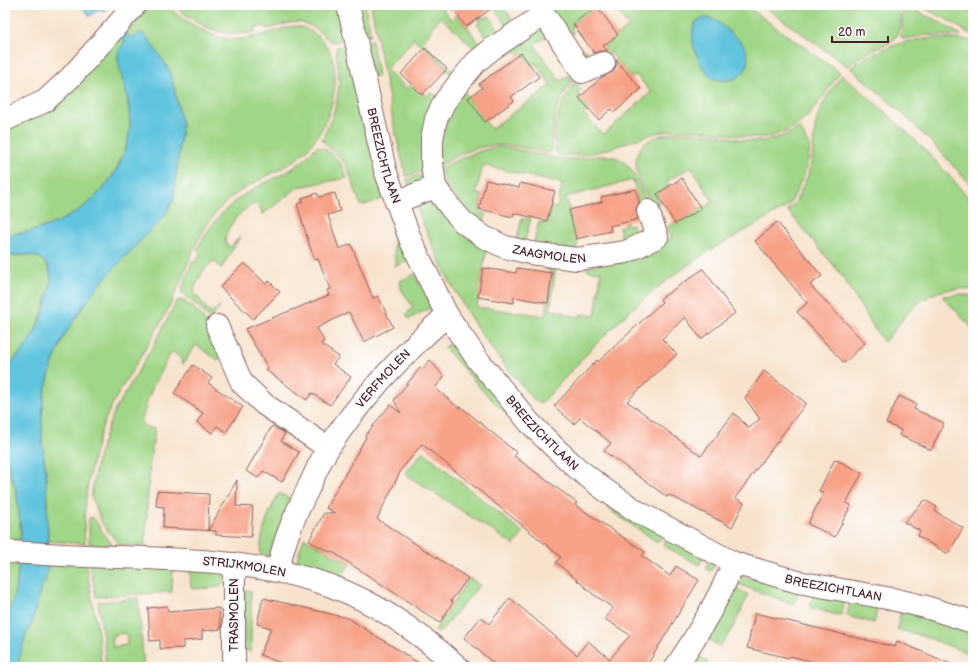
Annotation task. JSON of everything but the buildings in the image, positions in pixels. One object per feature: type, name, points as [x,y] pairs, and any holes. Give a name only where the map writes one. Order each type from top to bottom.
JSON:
[{"type":"street","points":[[5,120],[45,101],[71,77],[135,5]]},
{"type":"street","name":"BREEZICHTLAAN","points":[[348,5],[385,170],[411,241],[447,315],[478,360],[516,407],[554,447],[578,469],[605,490],[638,512],[734,563],[798,582],[892,599],[926,607],[973,622]]},
{"type":"street","name":"ZAAGMOLEN","points":[[604,63],[582,72],[544,14],[492,49],[476,62],[445,100],[436,119],[432,139],[432,164],[435,187],[463,222],[484,237],[505,248],[577,259],[626,252],[657,237],[648,211]]},
{"type":"street","points":[[396,202],[435,187]]},
{"type":"street","name":"VERFMOLEN","points":[[278,571],[281,552],[292,522],[328,448],[349,419],[410,348],[447,315]]},
{"type":"street","points":[[217,326],[242,383],[264,404],[328,448]]},
{"type":"street","name":"STRIJKMOLEN","points":[[5,552],[126,556],[234,564],[278,571],[332,586],[352,595],[401,622],[449,664]]},
{"type":"street","points":[[676,667],[709,616],[734,563]]},
{"type":"street","name":"TRASMOLEN","points":[[234,564],[234,667]]},
{"type":"green space","points":[[164,4],[189,23],[221,38],[240,39],[294,26],[308,30],[323,41],[330,52],[334,65],[334,93],[326,120],[310,146],[300,156],[287,165],[248,186],[235,195],[213,216],[205,228],[198,240],[176,292],[163,318],[119,392],[105,420],[94,454],[90,473],[85,510],[85,544],[48,541],[46,473],[42,442],[42,417],[44,395],[52,365],[64,336],[79,311],[102,281],[165,215],[173,200],[182,125],[172,79],[168,68],[160,58],[131,38],[121,36],[125,42],[120,69],[125,87],[130,128],[125,150],[113,175],[102,190],[89,202],[58,222],[23,233],[5,235],[5,129],[142,5]]},
{"type":"green space","points":[[172,5],[340,5],[347,40],[336,42],[330,41],[309,25],[299,22],[267,29],[265,26],[255,28],[255,32],[242,34],[220,32],[202,25]]},
{"type":"green space","points":[[355,5],[365,5],[371,35],[362,36]]},
{"type":"green space","points":[[371,5],[440,5],[451,20],[457,15],[466,27],[467,26],[483,49],[477,51],[441,17],[430,29],[432,31],[422,42],[454,72],[454,78],[446,70],[447,68],[414,39],[386,69],[407,89],[412,84],[422,94],[424,93],[427,96],[431,92],[439,99],[428,170],[406,176],[395,131]]},
{"type":"green space","points":[[494,5],[497,9],[502,5],[516,25],[509,29],[493,7]]},
{"type":"green space","points":[[548,5],[599,5],[573,24],[574,26],[571,29],[574,33],[568,38]]},
{"type":"green space","points":[[613,5],[745,5],[840,73],[809,115],[793,128],[782,133],[767,137],[752,137],[714,132],[684,130],[669,131],[649,135],[615,147],[592,153],[579,155],[557,154],[554,134],[558,116],[565,98],[575,82],[582,89],[577,93],[580,96],[579,98],[589,110],[584,114],[603,135],[651,92],[636,75],[632,78],[618,63],[612,68],[609,65],[616,59],[611,53],[586,63],[579,53],[585,49],[589,54],[593,51],[594,52],[629,27]],"holes":[[[709,18],[721,25],[731,34],[735,79],[719,80],[709,74],[704,69],[694,45],[693,29],[696,22]]]},
{"type":"green space","points":[[762,5],[898,5],[900,14],[899,28],[896,37],[887,44],[865,54],[847,66]]},
{"type":"green space","points":[[903,5],[936,20],[961,35],[926,35],[903,39],[901,36]]},
{"type":"green space","points":[[918,5],[959,5],[973,13],[973,36],[946,19]]},
{"type":"green space","points":[[482,16],[484,19],[489,16],[502,35],[490,43],[477,24],[481,21],[479,18]]},
{"type":"green space","points":[[542,29],[547,37],[534,44],[560,81],[569,75],[573,80],[558,106],[554,121],[551,151],[547,153],[514,146],[494,145],[461,154],[439,165],[438,140],[461,89],[469,97],[468,98],[491,129],[551,85],[535,63],[530,66],[521,53],[519,54],[516,51],[511,54],[506,47]]},
{"type":"green space","points":[[937,38],[969,40],[973,43],[973,188],[914,125],[850,68],[870,55],[891,46],[914,40]]},
{"type":"green space","points":[[372,40],[378,76],[373,77],[364,42]]},
{"type":"green space","points":[[348,44],[385,198],[361,206],[347,167],[322,139],[337,100],[339,74],[336,50],[337,47]]},
{"type":"green space","points":[[842,75],[910,136],[958,185],[973,203],[973,290],[946,290],[929,296],[914,306],[884,342],[840,273],[787,210],[795,203],[808,175],[812,160],[815,128],[819,112],[827,96]]},
{"type":"green space","points":[[800,127],[806,141],[810,144],[809,156],[803,177],[788,205],[709,251],[653,291],[596,344],[541,404],[531,397],[501,361],[458,297],[424,227],[415,203],[429,198],[487,247],[477,307],[546,316],[552,273],[549,272],[550,269],[544,269],[546,261],[556,266],[550,310],[564,312],[564,314],[580,317],[581,314],[595,316],[601,272],[587,270],[585,268],[659,244],[672,237],[666,228],[713,202],[691,167],[667,181],[669,186],[657,194],[658,196],[656,198],[659,203],[653,206],[642,188],[638,176],[636,160],[640,148],[649,140],[675,133],[717,135],[743,140],[760,141],[781,137]]},
{"type":"green space","points":[[317,146],[331,153],[338,160],[347,178],[298,187],[262,215],[261,208],[256,204],[240,213],[232,224],[225,241],[230,248],[241,235],[221,269],[215,261],[211,263],[202,273],[194,289],[194,292],[210,313],[219,307],[220,308],[209,319],[199,307],[181,291],[193,261],[197,262],[200,252],[197,250],[207,232],[220,216],[235,202],[264,183],[294,168]]},
{"type":"green space","points":[[499,147],[518,149],[565,159],[599,156],[611,156],[617,158],[623,161],[631,169],[646,200],[639,202],[633,180],[566,197],[578,243],[575,251],[533,246],[539,222],[544,223],[545,220],[547,220],[551,207],[557,208],[562,184],[483,165],[476,193],[482,195],[479,208],[481,209],[480,212],[486,214],[482,229],[445,185],[440,168],[476,153]]},
{"type":"green space","points":[[428,173],[429,175],[410,192],[407,179]]},
{"type":"green space","points":[[528,216],[531,217],[524,245],[516,243],[522,218],[527,219]]},
{"type":"green space","points":[[625,222],[627,222],[628,225],[633,224],[637,241],[623,245],[619,227],[624,226]]},
{"type":"green space","points":[[393,227],[395,227],[409,260],[395,266]]},
{"type":"green space","points":[[28,255],[45,262],[50,273],[50,286],[40,319],[32,337],[20,353],[5,367],[5,257]]},
{"type":"green space","points":[[415,274],[432,307],[409,319],[406,314],[413,307],[401,289],[400,281]]},
{"type":"green space","points":[[961,294],[973,296],[973,329],[942,296]]},
{"type":"green space","points":[[181,300],[189,304],[206,322],[222,352],[222,355],[218,360],[196,345],[183,364],[181,358],[173,352],[162,369],[150,394],[142,421],[142,424],[145,426],[155,428],[150,461],[145,546],[119,545],[102,523],[91,496],[97,461],[115,410],[152,348],[177,301]]},
{"type":"green space","points":[[454,341],[522,425],[519,427],[483,391],[444,347]]},
{"type":"green space","points":[[423,451],[523,533],[514,545],[407,475],[406,472]]},
{"type":"green space","points":[[5,458],[12,477],[20,520],[20,540],[8,539],[7,547],[5,546]]},
{"type":"green space","points":[[279,493],[292,500],[272,557],[260,554],[266,523]]},
{"type":"green space","points":[[610,502],[663,535],[660,540],[656,541],[608,509],[607,506]]},
{"type":"green space","points":[[93,517],[113,545],[89,544],[89,518]]},
{"type":"green space","points":[[304,538],[350,564],[342,577],[296,562]]},
{"type":"green space","points":[[668,538],[716,562],[711,571],[706,569],[709,561],[703,558],[699,565],[666,547],[664,543]]},
{"type":"green space","points":[[5,561],[19,562],[15,593],[5,628]]},
{"type":"green space","points":[[86,564],[102,667],[17,667],[25,637],[32,623],[40,590],[45,581],[47,565]]},
{"type":"green space","points":[[90,564],[173,567],[172,592],[96,597]]},
{"type":"green space","points":[[190,568],[225,570],[223,585],[221,587],[193,589],[191,587]]},
{"type":"green space","points":[[741,576],[799,589],[795,602],[793,604],[734,582]]},
{"type":"green space","points":[[469,578],[480,585],[439,633],[435,630]]},
{"type":"green space","points":[[732,587],[747,594],[748,596],[727,637],[719,646],[705,637]]},
{"type":"green space","points":[[245,591],[251,591],[251,652],[244,649]]},
{"type":"green space","points":[[814,593],[845,599],[842,614],[838,615],[811,608],[810,606]]},
{"type":"green space","points":[[138,598],[144,667],[106,667],[98,602]],"holes":[[[124,633],[127,635],[127,645],[113,647],[112,636]]]},
{"type":"green space","points":[[850,600],[878,605],[874,623],[847,616]]},
{"type":"green space","points":[[901,609],[973,629],[973,655],[923,636],[897,629]]},
{"type":"green space","points":[[695,653],[708,662],[706,667],[685,667]]},
{"type":"water","points":[[80,5],[110,5],[103,13],[100,9],[90,16]]},
{"type":"water","points":[[704,18],[712,19],[719,23],[744,46],[748,57],[748,62],[741,75],[736,78],[731,80],[715,79],[703,68],[698,59],[694,49],[693,30],[697,22]]},
{"type":"water","points":[[126,32],[131,38],[140,33],[147,37],[168,68],[172,79],[182,125],[173,200],[165,215],[102,281],[80,311],[64,336],[52,365],[44,395],[42,417],[42,442],[46,473],[48,541],[47,571],[45,581],[40,590],[32,623],[25,637],[17,667],[5,667],[5,628],[17,583],[21,532],[16,489],[5,458],[5,367],[12,362],[33,336],[46,303],[51,280],[50,270],[42,259],[32,255],[15,255],[5,257],[5,235],[23,233],[58,222],[89,203],[113,176],[125,151],[130,129],[128,100],[118,57],[118,52],[125,42],[121,36]]}]
